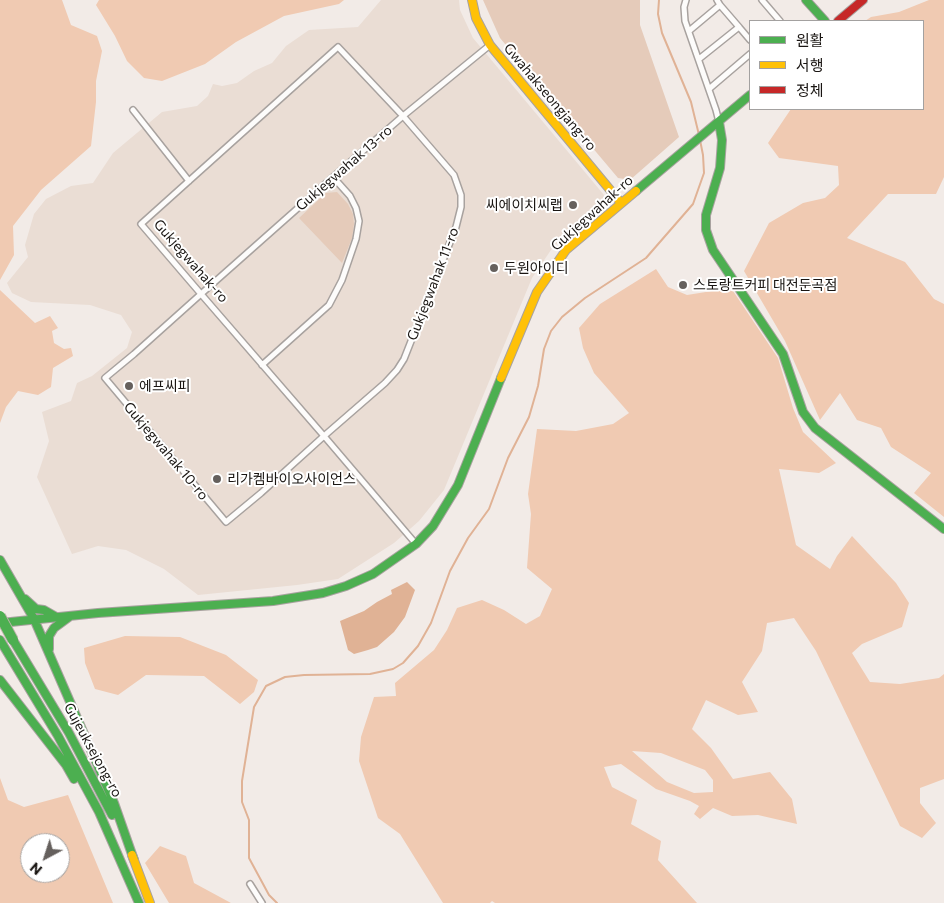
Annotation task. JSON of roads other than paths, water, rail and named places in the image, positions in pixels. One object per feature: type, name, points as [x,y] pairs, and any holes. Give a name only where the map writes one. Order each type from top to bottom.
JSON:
[{"type":"main road","name":"Gwahakseongjang-ro","points":[[472,0],[476,18],[490,45],[621,203]]},
{"type":"main road","points":[[806,0],[824,20]]},
{"type":"main road","points":[[839,20],[863,0]]},
{"type":"main road","name":"Gukjegwahak-ro","points":[[0,623],[273,601],[323,593],[346,586],[373,574],[399,557],[416,544],[433,526],[458,486],[526,315],[537,292],[566,250],[749,96]]},
{"type":"main road","points":[[718,122],[722,140],[720,168],[706,215],[708,239],[713,250],[783,354],[803,412],[815,428],[944,528]]},
{"type":"main road","points":[[0,560],[34,620],[114,804],[134,860]]},
{"type":"main road","points":[[17,591],[36,609],[64,617],[49,636],[50,656]]},
{"type":"main road","name":"Gujeuksejong-ro","points":[[0,616],[69,733],[134,860],[150,903]]},
{"type":"main road","name":"Gujeuksejong-ro","points":[[0,640],[63,745],[99,812],[123,864],[138,903]]},
{"type":"main road","points":[[0,680],[66,765],[123,864]]},
{"type":"street","points":[[686,0],[684,14],[718,122]]},
{"type":"street","points":[[762,0],[779,20]]},
{"type":"street","points":[[689,31],[718,2],[749,39]]},
{"type":"street","points":[[699,59],[739,27]]},
{"type":"street","name":"Gukjegwahak 13-ro","points":[[201,294],[403,116],[490,45]]},
{"type":"street","name":"Gukjegwahak-ro","points":[[403,116],[338,47],[141,224],[416,544]]},
{"type":"street","points":[[709,89],[749,55]]},
{"type":"street","points":[[133,110],[189,180]]},
{"type":"street","name":"Gukjegwahak 11-ro","points":[[324,436],[397,370],[407,352],[459,217],[461,195],[454,175],[403,116]]},
{"type":"street","points":[[262,365],[329,305],[342,280],[356,239],[359,221],[356,208],[350,196],[333,177]]},
{"type":"street","name":"Gukjegwahak 10-ro","points":[[201,294],[105,378],[226,522],[324,436]]},
{"type":"street","points":[[250,884],[262,903]]},
{"type":"waterway","points":[[659,0],[658,14],[662,33],[691,102],[699,135]]},
{"type":"waterway","points":[[277,903],[269,895],[249,858],[249,820],[242,802],[242,781],[254,707],[266,686],[285,677],[370,674],[393,669],[403,663],[418,646],[431,623],[450,571],[468,538],[489,509],[508,458],[529,417],[538,386],[544,349],[551,331],[562,317],[585,298],[646,258],[693,204],[704,173],[700,140]]},
{"type":"place","name":"씨에이치씨랩","points":[[573,205]]},
{"type":"place","name":"두원아이디","points":[[494,268]]},
{"type":"place","name":"스토랑트커피 대전둔곡점","points":[[683,285]]},
{"type":"place","name":"에프씨피","points":[[129,386]]},
{"type":"place","name":"리가켐바이오사이언스","points":[[217,479]]}]
